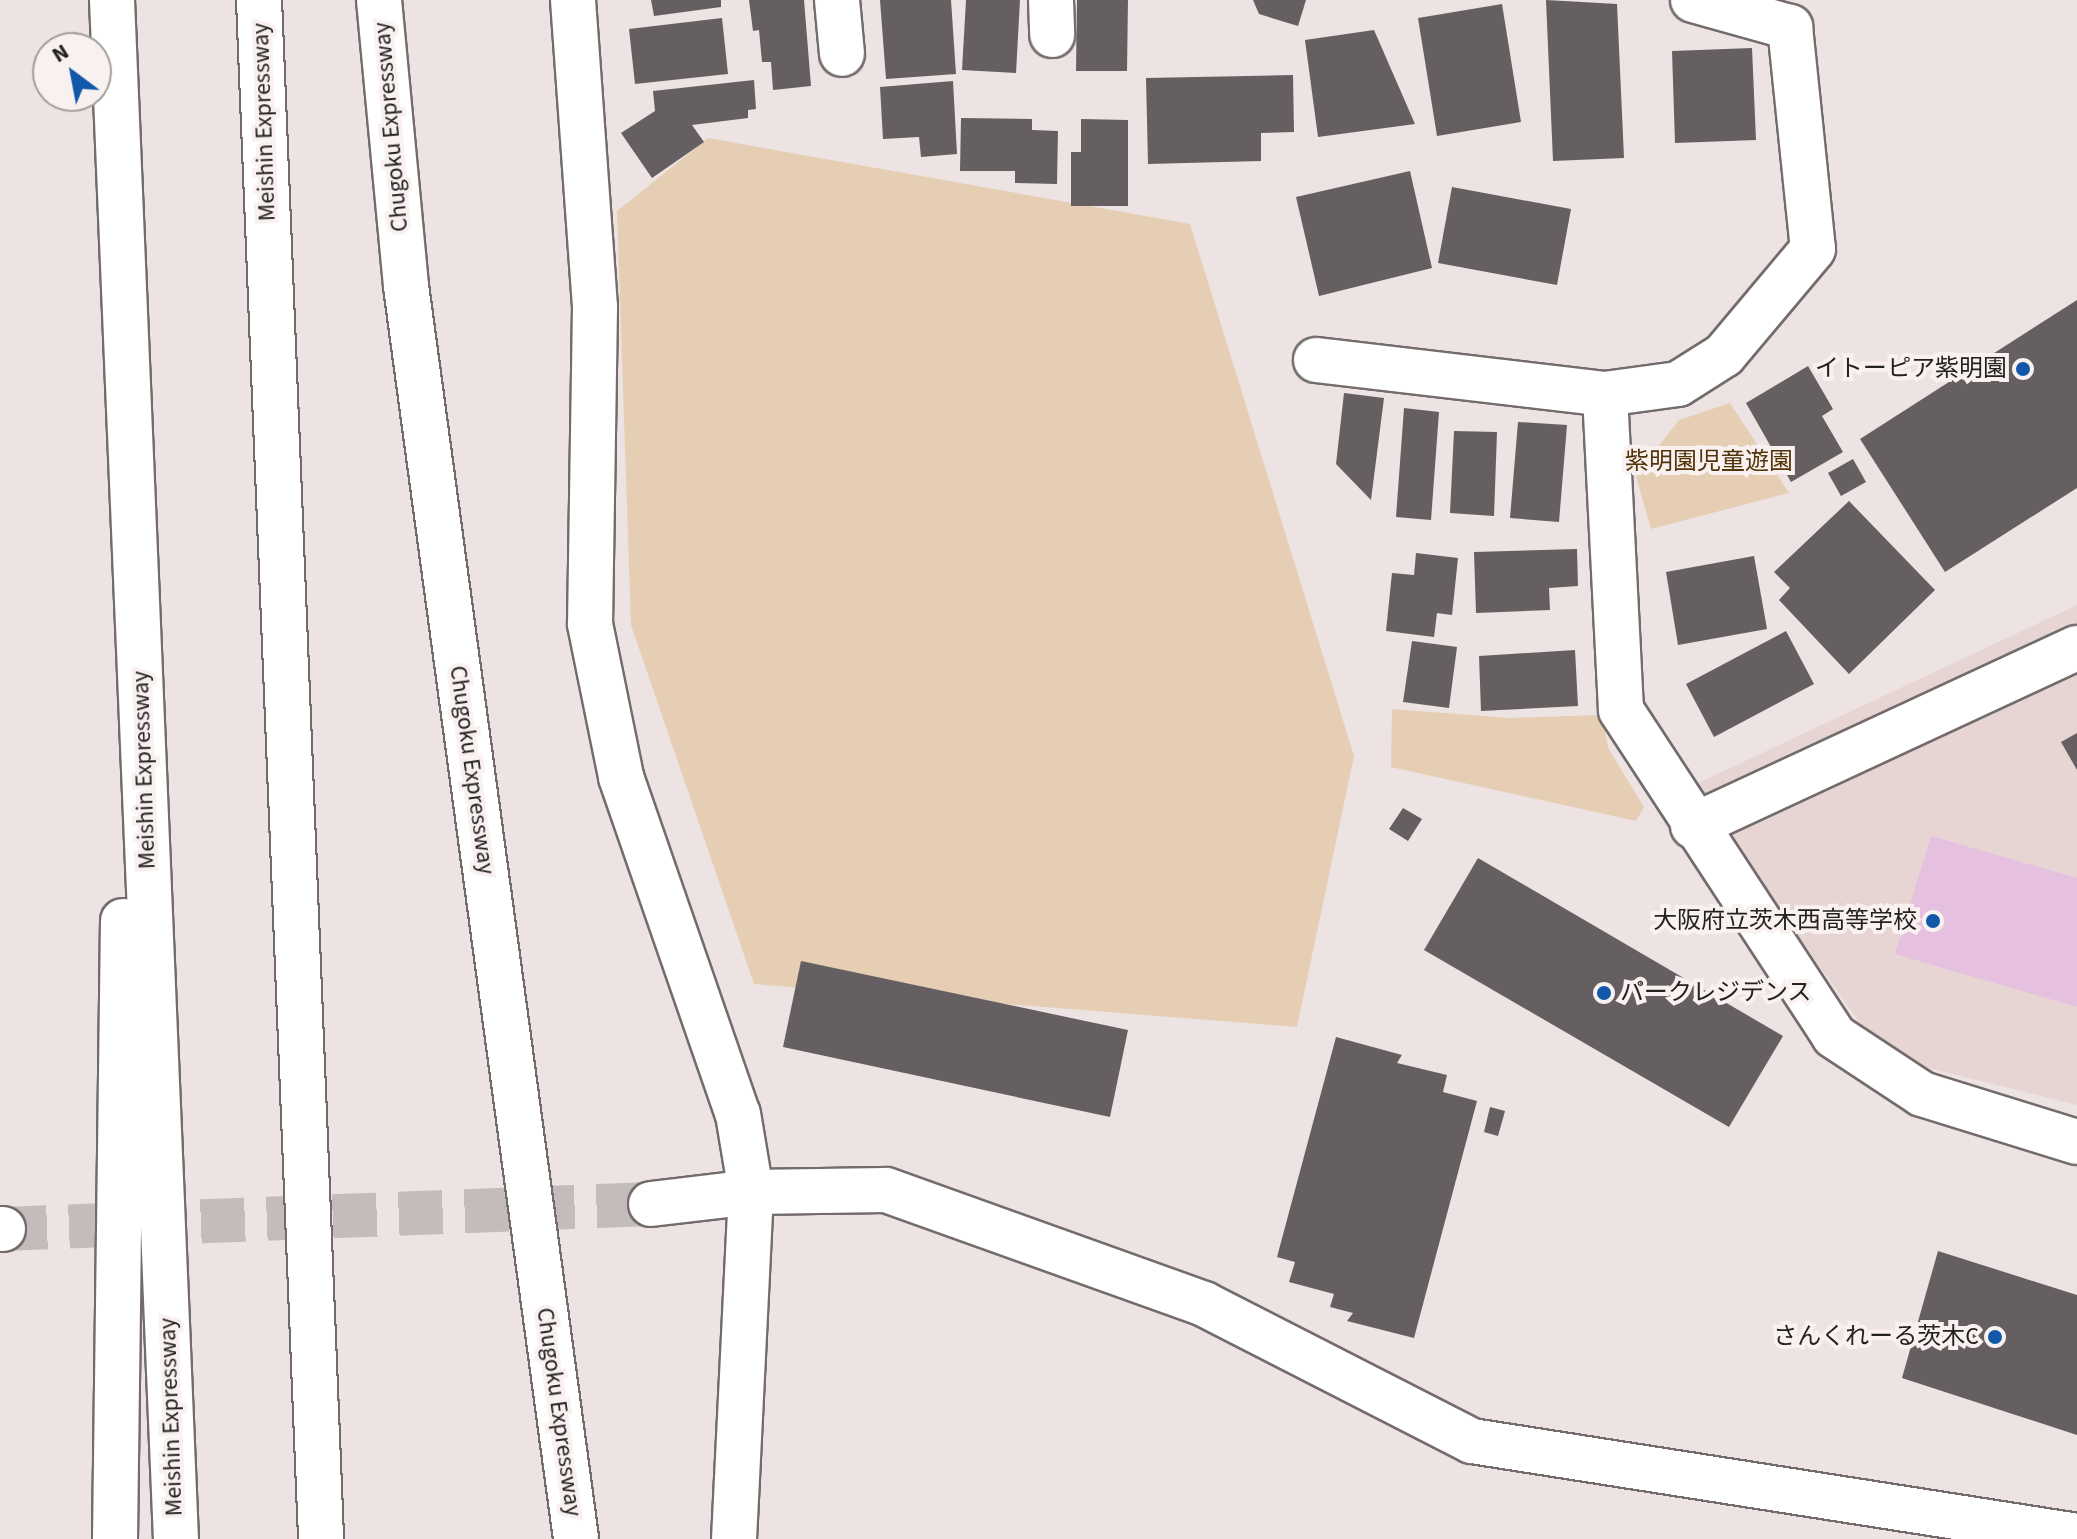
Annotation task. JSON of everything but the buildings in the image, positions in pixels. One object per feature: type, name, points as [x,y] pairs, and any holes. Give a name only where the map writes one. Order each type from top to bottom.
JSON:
[{"type":"main road","name":"Meishin Expressway","points":[[112,0],[176,1539]]},
{"type":"main road","name":"Meishin Expressway","points":[[259,0],[321,1539]]},
{"type":"main road","name":"Chugoku Expressway","points":[[379,0],[406,286],[576,1539]]},
{"type":"main road","points":[[573,0],[595,307],[590,624],[621,777],[738,1114],[751,1192],[734,1539]]},
{"type":"main road","points":[[837,0],[842,54]]},
{"type":"main road","points":[[1316,360],[1605,394],[1678,384],[1724,355],[1813,249],[1790,27],[1693,0]]},
{"type":"main road","points":[[1605,394],[1621,710],[1693,826],[1834,1036],[1922,1094],[2077,1142]]},
{"type":"main road","points":[[115,1539],[131,465]]},
{"type":"main road","points":[[1693,826],[2077,648]]},
{"type":"main road","points":[[651,1204],[751,1192],[886,1190],[1204,1304],[1472,1441],[2077,1536]]},
{"type":"shaded area","name":"大阪府立茨木西高等学校","points":[[2077,605],[2077,1105],[1884,1057],[1692,786]]},
{"type":"shaded area","points":[[1931,836],[2077,878],[2077,1007],[1895,954]]},
{"type":"green space","points":[[708,138],[1190,224],[1354,756],[1297,1027],[754,984],[631,625],[617,211]]},
{"type":"green space","name":"紫明園児童遊園","points":[[1730,403],[1789,493],[1651,529],[1636,476],[1679,420]]},
{"type":"green space","points":[[1392,709],[1509,718],[1602,715],[1608,748],[1644,807],[1636,821],[1391,767]]},
{"type":"tunnel","points":[[3,1229],[651,1204]]},
{"type":"place","name":"イトーピア紫明園","points":[[2023,369]]},
{"type":"place","name":"大阪府立茨木西高等学校","points":[[1933,921]]},
{"type":"place","name":"パークレジデンス","points":[[1604,993]]},
{"type":"place","name":"さんくれーる茨木C","points":[[1995,1337]]}]
